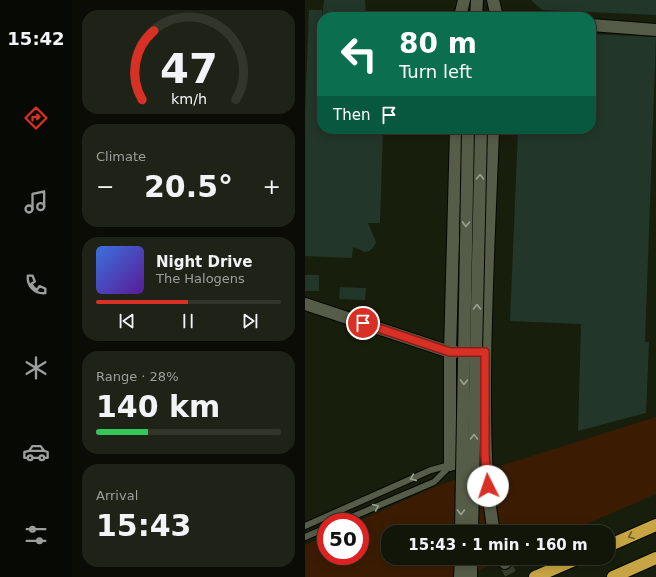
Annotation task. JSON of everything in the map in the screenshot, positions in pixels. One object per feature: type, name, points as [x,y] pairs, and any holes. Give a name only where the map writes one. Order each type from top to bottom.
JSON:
[{"type":"highway","points":[[615,543],[656,525]]},
{"type":"highway","points":[[613,577],[656,558]]},
{"type":"highway","points":[[535,577],[563,565]]},
{"type":"main road","points":[[461,12],[464,0]]},
{"type":"main road","points":[[476,12],[477,0]]},
{"type":"main road","points":[[493,0],[496,12]]},
{"type":"main road","points":[[596,25],[656,30]]},
{"type":"main road","points":[[456,134],[450,352],[450,465],[485,455]]},
{"type":"main road","points":[[461,525],[468,134]]},
{"type":"main road","points":[[472,525],[481,134]]},
{"type":"main road","points":[[493,134],[485,352],[485,455],[489,502],[493,525]]},
{"type":"main road","points":[[305,304],[450,352],[485,352]]},
{"type":"main road","points":[[460,577],[461,565]]},
{"type":"main road","points":[[471,565],[471,577]]},
{"type":"lane","points":[[361,513],[434,482],[450,465]]},
{"type":"lane","points":[[305,526],[431,470],[450,465]]},
{"type":"lane","points":[[305,537],[317,532]]},
{"type":"shaded area","points":[[656,417],[656,494],[584,525],[381,525],[381,565],[491,565],[463,577],[305,577],[305,545],[317,539],[317,565],[369,565],[369,516],[439,485]]},
{"type":"building","points":[[324,0],[365,0],[366,12],[323,12]]},
{"type":"building","points":[[531,0],[656,0],[656,15],[542,10]]},
{"type":"building","points":[[309,10],[322,10],[322,12],[317,12],[317,134],[383,134],[380,223],[368,223],[376,242],[373,248],[365,252],[353,247],[352,258],[305,256],[305,115]]},
{"type":"building","points":[[596,34],[656,37],[645,342],[649,342],[646,413],[578,431],[581,324],[510,321],[518,134],[596,134]]},
{"type":"building","points":[[305,275],[319,275],[319,291],[305,291]]},
{"type":"building","points":[[340,287],[366,288],[365,300],[339,299]]},
{"type":"tunnel","points":[[506,565],[512,577]]},
{"type":"route","points":[[363,323],[450,352],[485,352],[485,455],[488,486]]}]
